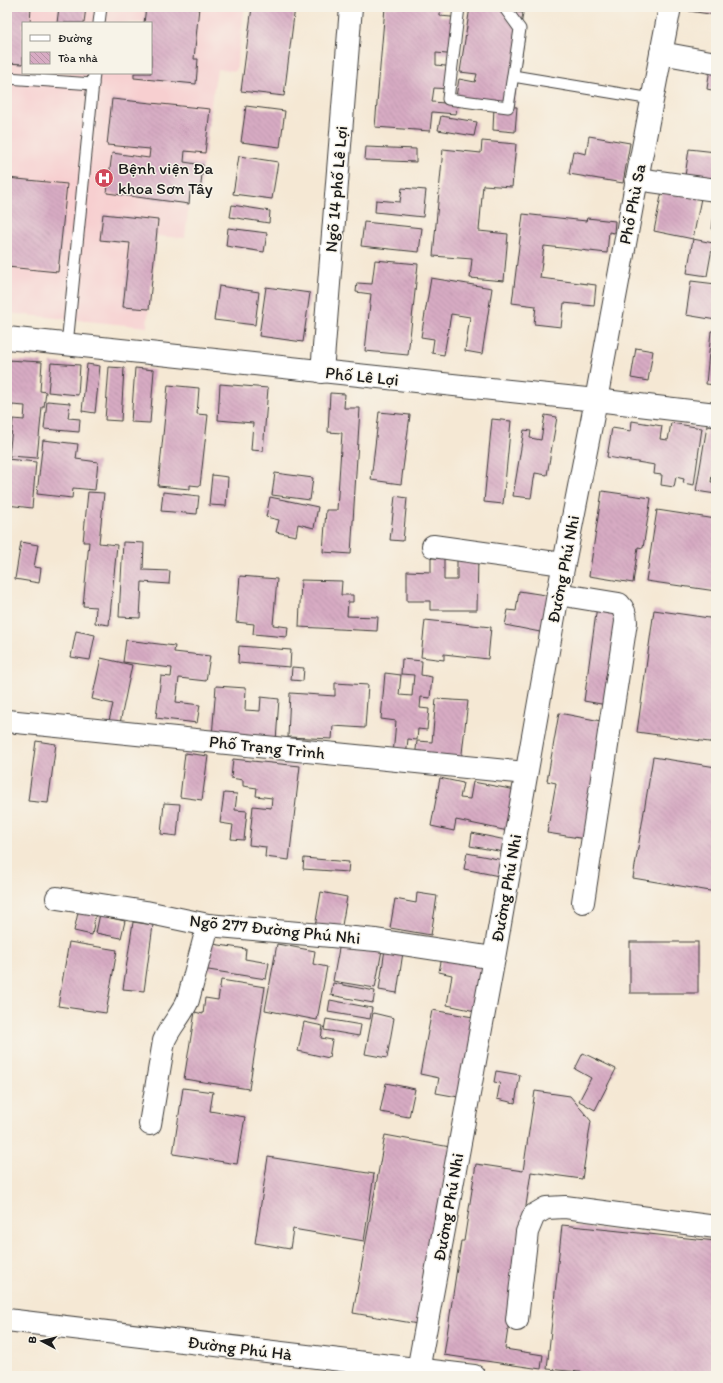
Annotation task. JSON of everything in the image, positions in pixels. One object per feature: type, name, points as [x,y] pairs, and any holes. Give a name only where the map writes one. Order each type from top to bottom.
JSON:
[{"type":"street","name":"Ngõ 14 phố Lê Lợi","points":[[322,372],[351,7]]},
{"type":"street","name":"Phố Phù Sa","points":[[596,400],[670,7]]},
{"type":"street","points":[[661,53],[716,63]]},
{"type":"street","points":[[637,179],[716,190]]},
{"type":"street","name":"Phố Lê Lợi","points":[[7,338],[716,414]]},
{"type":"street","name":"Đường Phú Nhi","points":[[418,1373],[494,958],[563,564],[596,400]]},
{"type":"street","points":[[434,546],[563,564]]},
{"type":"street","points":[[558,594],[619,604],[624,608],[626,615],[583,902]]},
{"type":"street","name":"Phố Trạng Trình","points":[[7,721],[526,773]]},
{"type":"street","name":"Ngõ 277 Đường Phú Nhi","points":[[57,898],[146,912],[208,925],[376,940],[494,958]]},
{"type":"street","points":[[150,1124],[164,1040],[168,1031],[184,1010],[188,1000],[208,925]]},
{"type":"street","points":[[518,1320],[527,1232],[534,1215],[546,1208],[565,1207],[716,1227]]},
{"type":"street","name":"Đường Phú Hà","points":[[7,1320],[418,1373],[474,1376]]},
{"type":"lane","points":[[99,22],[101,7]]},
{"type":"lane","points":[[459,7],[448,99],[508,107],[520,28],[504,7]]},
{"type":"lane","points":[[513,76],[652,99]]},
{"type":"lane","points":[[7,78],[94,78],[66,344]]},
{"type":"shaded area","name":"Bệnh viện Đa khoa Sơn Tây","points":[[7,7],[245,7],[236,71],[217,69],[210,109],[200,193],[190,192],[185,238],[156,236],[147,327],[7,313]]},
{"type":"building","points":[[7,7],[31,7],[30,22],[22,22],[22,64],[7,63]]},
{"type":"building","points":[[59,7],[86,7],[84,22],[57,22]]},
{"type":"building","points":[[146,7],[199,7],[194,59],[198,59],[196,84],[134,78],[134,74],[152,74],[152,22],[144,22]]},
{"type":"building","points":[[252,7],[295,7],[284,96],[241,91]]},
{"type":"building","points":[[385,7],[440,7],[440,16],[462,18],[457,55],[436,53],[436,65],[454,67],[450,89],[434,88],[432,102],[457,104],[456,114],[432,112],[430,131],[375,127]]},
{"type":"building","points":[[470,7],[509,7],[509,11],[523,13],[519,39],[524,40],[514,106],[456,97],[459,79],[475,82],[477,74],[460,72]]},
{"type":"building","points":[[690,7],[716,7],[716,15],[689,11]]},
{"type":"building","points":[[710,68],[716,69],[716,91],[707,89]]},
{"type":"building","points":[[112,99],[210,109],[205,153],[185,151],[184,162],[203,165],[200,193],[190,192],[189,204],[107,193],[112,153],[149,158],[150,149],[107,145]]},
{"type":"building","points":[[246,106],[285,111],[280,147],[241,142]]},
{"type":"building","points":[[494,106],[517,107],[515,132],[493,130]]},
{"type":"building","points":[[441,116],[477,122],[474,136],[438,130]]},
{"type":"building","points":[[589,136],[630,143],[623,183],[569,174],[573,151],[586,154]]},
{"type":"building","points":[[482,141],[516,144],[512,187],[483,185],[479,231],[508,234],[504,281],[470,278],[472,259],[433,256],[443,149],[481,153]]},
{"type":"building","points":[[366,147],[416,149],[416,162],[365,160]]},
{"type":"building","points":[[689,149],[716,152],[716,180],[685,176]]},
{"type":"building","points":[[239,156],[278,162],[272,199],[233,194]]},
{"type":"building","points":[[7,178],[67,184],[58,272],[7,267]]},
{"type":"building","points":[[402,188],[426,190],[423,217],[375,212],[376,200],[400,202]]},
{"type":"building","points":[[662,191],[701,198],[693,239],[654,231]]},
{"type":"building","points":[[232,205],[270,211],[269,223],[230,217]]},
{"type":"building","points":[[716,206],[716,231],[712,230]]},
{"type":"building","points":[[103,214],[158,220],[149,309],[123,307],[130,243],[100,240]]},
{"type":"building","points":[[523,214],[586,221],[587,218],[615,221],[614,233],[609,232],[607,253],[544,246],[540,278],[596,285],[594,306],[564,303],[561,327],[534,324],[536,306],[512,303]]},
{"type":"building","points":[[364,222],[422,228],[419,252],[361,246]]},
{"type":"building","points":[[228,228],[267,233],[264,252],[226,246]]},
{"type":"building","points":[[693,239],[713,243],[707,276],[687,273]]},
{"type":"building","points":[[375,260],[418,264],[408,355],[365,351],[371,294],[356,292],[357,283],[372,284]]},
{"type":"building","points":[[431,278],[492,288],[482,354],[465,351],[470,317],[451,314],[444,355],[432,353],[434,339],[421,337]]},
{"type":"building","points":[[691,281],[716,284],[716,320],[686,315]]},
{"type":"building","points":[[219,286],[259,292],[255,325],[214,320]]},
{"type":"building","points":[[266,287],[310,293],[303,342],[259,336]]},
{"type":"building","points":[[711,331],[716,331],[716,385],[706,384]]},
{"type":"building","points":[[636,348],[653,351],[648,381],[631,378]]},
{"type":"building","points":[[7,360],[42,362],[40,391],[46,392],[44,407],[42,407],[37,458],[9,456],[13,419],[24,420],[25,406],[12,405],[11,418],[7,417]]},
{"type":"building","points":[[51,363],[80,365],[78,395],[48,392]]},
{"type":"building","points":[[87,364],[100,366],[95,413],[82,411]]},
{"type":"building","points":[[109,367],[124,368],[121,421],[105,420]]},
{"type":"building","points":[[135,368],[154,370],[150,423],[131,422]]},
{"type":"building","points":[[220,384],[268,388],[263,451],[251,450],[253,423],[218,420]]},
{"type":"building","points":[[168,385],[199,388],[197,414],[208,415],[200,486],[190,485],[190,489],[158,486]]},
{"type":"building","points":[[330,393],[345,394],[344,408],[360,408],[351,554],[323,552],[326,510],[337,510],[342,433],[328,432]]},
{"type":"building","points":[[47,401],[70,403],[68,418],[80,419],[79,432],[44,429]]},
{"type":"building","points":[[379,412],[410,415],[401,484],[371,480]]},
{"type":"building","points":[[545,415],[557,417],[547,475],[535,473],[531,498],[513,496],[524,430],[531,431],[530,438],[541,440]]},
{"type":"building","points":[[492,419],[511,421],[503,504],[484,502]]},
{"type":"building","points":[[632,421],[662,426],[660,439],[668,440],[671,423],[702,428],[694,485],[683,483],[684,479],[676,477],[674,487],[661,485],[662,475],[654,474],[655,465],[607,457],[612,428],[631,431]]},
{"type":"building","points":[[707,426],[716,427],[716,463],[714,463],[711,482],[716,482],[716,494],[696,491]]},
{"type":"building","points":[[43,440],[78,444],[76,459],[98,462],[95,490],[73,488],[72,498],[37,494]]},
{"type":"building","points":[[7,459],[36,462],[32,508],[7,505]]},
{"type":"building","points":[[275,473],[313,478],[310,500],[272,495]]},
{"type":"building","points":[[212,475],[228,477],[226,506],[209,505]]},
{"type":"building","points":[[602,491],[651,498],[643,548],[638,547],[633,583],[589,576]]},
{"type":"building","points":[[88,492],[104,493],[99,543],[117,545],[109,625],[95,623],[96,607],[83,606],[89,542],[83,542]]},
{"type":"building","points":[[163,492],[199,496],[197,514],[161,511]]},
{"type":"building","points":[[395,496],[407,498],[403,541],[390,540]]},
{"type":"building","points":[[270,497],[318,507],[314,528],[298,524],[296,536],[276,532],[279,520],[266,517]]},
{"type":"building","points":[[657,510],[716,519],[716,591],[646,581]]},
{"type":"building","points":[[21,542],[38,545],[34,567],[41,568],[39,583],[15,579]]},
{"type":"building","points":[[123,542],[144,543],[143,570],[170,571],[169,584],[142,582],[140,618],[119,617]]},
{"type":"building","points":[[457,556],[478,556],[477,610],[430,610],[430,601],[407,601],[407,571],[431,572],[431,558],[444,558],[444,580],[457,580]]},
{"type":"building","points":[[240,576],[277,579],[273,625],[288,627],[287,637],[253,634],[254,624],[236,622]]},
{"type":"building","points":[[301,580],[342,581],[341,595],[353,595],[353,602],[348,602],[347,616],[378,617],[377,631],[299,627]]},
{"type":"building","points":[[519,591],[552,596],[545,633],[505,625],[508,610],[516,611]]},
{"type":"building","points":[[597,606],[621,609],[607,705],[584,701]]},
{"type":"building","points":[[654,610],[716,619],[716,743],[637,732]]},
{"type":"building","points":[[425,620],[491,627],[488,659],[444,654],[444,660],[421,657]]},
{"type":"building","points":[[76,631],[95,635],[90,660],[71,657]]},
{"type":"building","points":[[126,640],[175,646],[174,652],[210,656],[206,681],[179,678],[176,702],[200,705],[197,723],[156,718],[161,676],[171,677],[172,668],[123,662]]},
{"type":"building","points":[[239,646],[291,650],[290,667],[238,663]]},
{"type":"building","points":[[101,658],[132,665],[119,728],[108,725],[113,704],[92,699]]},
{"type":"building","points":[[402,659],[422,661],[421,675],[432,677],[430,698],[421,697],[420,708],[429,709],[427,730],[418,729],[417,740],[408,739],[406,757],[393,755],[396,721],[381,719],[385,673],[401,675],[399,695],[412,696],[414,675],[401,674]]},
{"type":"building","points":[[292,667],[304,668],[303,681],[291,680]]},
{"type":"building","points":[[335,683],[368,685],[365,728],[333,726],[332,739],[288,737],[290,693],[335,696]]},
{"type":"building","points":[[216,686],[246,688],[245,710],[260,711],[261,697],[279,699],[276,741],[212,737]]},
{"type":"building","points":[[436,699],[468,701],[461,762],[415,758],[417,741],[432,742]]},
{"type":"building","points":[[559,713],[606,722],[586,839],[547,833],[556,783],[547,781]]},
{"type":"building","points":[[36,741],[56,744],[48,803],[28,801]]},
{"type":"building","points":[[185,753],[208,756],[202,800],[180,797]]},
{"type":"building","points":[[653,757],[716,767],[716,892],[633,878]]},
{"type":"building","points":[[233,759],[300,766],[289,860],[265,857],[266,847],[249,845],[253,806],[271,808],[272,798],[256,796],[257,788],[243,786],[243,780],[231,778]]},
{"type":"building","points":[[440,778],[463,783],[460,798],[470,799],[473,782],[516,790],[508,831],[456,820],[454,831],[431,826]]},
{"type":"building","points":[[224,793],[237,794],[235,810],[247,811],[244,840],[231,839],[233,825],[220,823]]},
{"type":"building","points":[[164,803],[180,804],[177,836],[161,834]]},
{"type":"building","points":[[472,833],[506,840],[504,852],[470,846]]},
{"type":"building","points":[[467,853],[503,860],[499,876],[464,869]]},
{"type":"building","points":[[304,858],[349,862],[348,872],[303,869]]},
{"type":"building","points":[[321,892],[347,897],[341,931],[315,927]]},
{"type":"building","points":[[417,893],[437,896],[431,935],[390,928],[395,899],[416,903]]},
{"type":"building","points":[[79,908],[96,912],[92,935],[74,931]]},
{"type":"building","points":[[101,909],[113,912],[111,918],[125,921],[121,938],[96,933]]},
{"type":"building","points":[[133,922],[153,925],[144,991],[123,989]]},
{"type":"building","points":[[69,942],[117,950],[106,1013],[58,1006]]},
{"type":"building","points":[[630,942],[698,942],[698,993],[630,993]]},
{"type":"building","points":[[206,943],[246,949],[245,959],[269,963],[266,979],[202,969]]},
{"type":"building","points":[[340,943],[382,950],[375,988],[333,981]]},
{"type":"building","points":[[277,944],[315,951],[313,964],[327,967],[317,1020],[265,1010]]},
{"type":"building","points":[[385,949],[403,952],[397,993],[379,990]]},
{"type":"building","points":[[442,957],[488,966],[480,1012],[447,1005],[452,975],[439,972]]},
{"type":"building","points":[[221,980],[265,987],[249,1089],[184,1079],[195,1012],[203,1014],[205,998],[218,1000]]},
{"type":"building","points":[[333,983],[375,991],[373,1003],[331,995]]},
{"type":"building","points":[[330,1000],[372,1008],[370,1019],[328,1012]]},
{"type":"building","points":[[432,1010],[479,1018],[464,1098],[436,1093],[439,1078],[420,1074]]},
{"type":"building","points":[[373,1013],[394,1018],[387,1058],[365,1054]]},
{"type":"building","points":[[326,1019],[361,1025],[359,1036],[324,1030]]},
{"type":"building","points":[[304,1022],[323,1026],[321,1038],[332,1040],[329,1058],[298,1051]]},
{"type":"building","points":[[583,1053],[616,1069],[595,1110],[579,1101],[591,1078],[575,1069]]},
{"type":"building","points":[[496,1071],[520,1075],[515,1103],[497,1099],[500,1083],[494,1082]]},
{"type":"building","points":[[386,1083],[415,1089],[409,1117],[380,1112]]},
{"type":"building","points":[[183,1088],[213,1092],[210,1111],[245,1117],[237,1164],[173,1154]]},
{"type":"building","points":[[535,1091],[570,1096],[591,1121],[582,1179],[531,1172],[505,1349],[543,1355],[541,1369],[444,1355],[461,1241],[464,1241],[476,1164],[523,1171]]},
{"type":"building","points":[[385,1135],[450,1147],[418,1324],[353,1313]]},
{"type":"building","points":[[268,1157],[374,1174],[364,1241],[293,1229],[290,1249],[255,1243]]},
{"type":"building","points":[[562,1225],[716,1241],[716,1376],[622,1376],[547,1369]]},
{"type":"place","name":"Bệnh viện Đa khoa Sơn Tây","points":[[104,178]]}]
